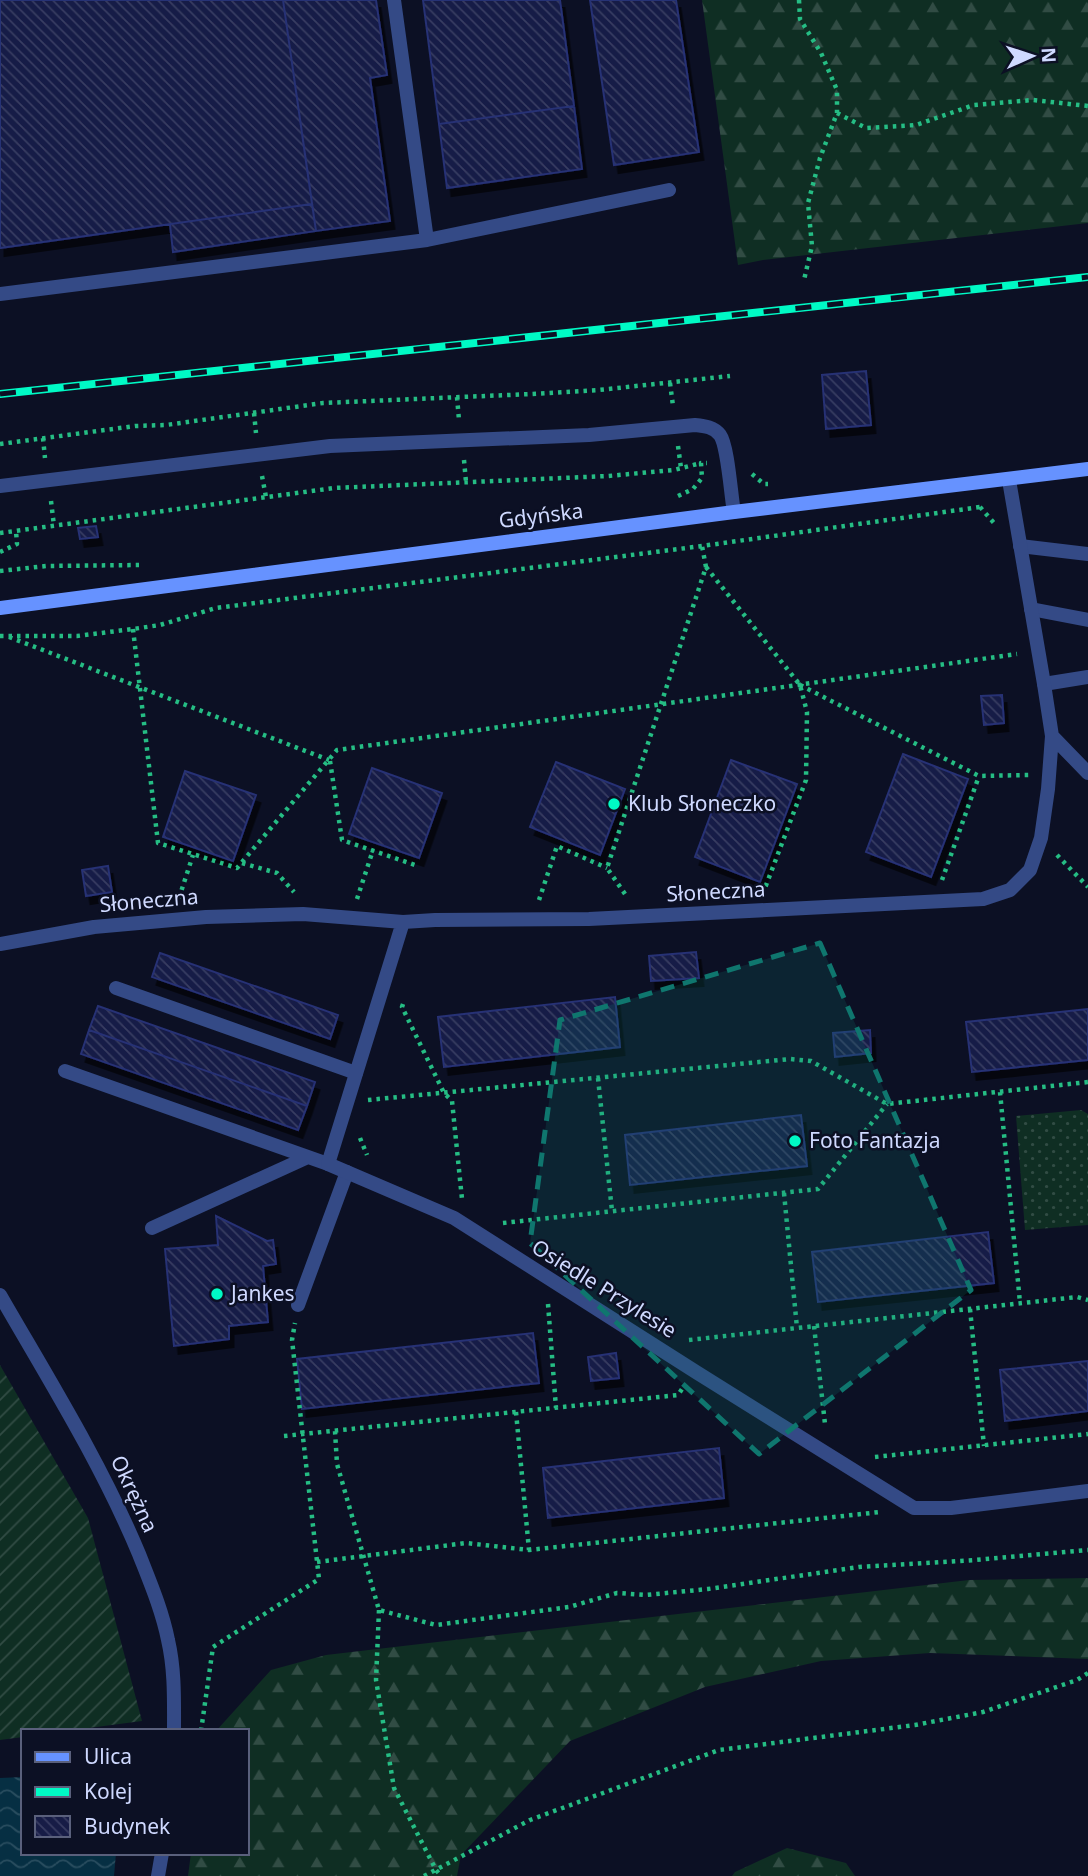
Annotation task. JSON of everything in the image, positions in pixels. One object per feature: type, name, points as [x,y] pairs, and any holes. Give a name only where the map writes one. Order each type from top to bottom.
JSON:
[{"type":"main road","name":"Gdyńska","points":[[0,608],[734,512],[1088,469]]},
{"type":"street","points":[[394,0],[427,240]]},
{"type":"street","points":[[0,294],[427,240],[668,190]]},
{"type":"street","points":[[0,486],[330,446],[589,435],[695,425],[711,427],[722,436],[734,512]]},
{"type":"street","name":"Słoneczna","points":[[0,944],[94,927],[206,917],[303,914],[403,922],[589,919],[983,899],[1010,890],[1030,870],[1041,838],[1052,736],[1009,480]]},
{"type":"street","points":[[1020,546],[1088,554]]},
{"type":"street","points":[[1031,609],[1088,620]]},
{"type":"street","points":[[1044,684],[1088,677]]},
{"type":"street","points":[[1052,736],[1088,773]]},
{"type":"street","points":[[328,1164],[403,922]]},
{"type":"street","points":[[116,988],[356,1073]]},
{"type":"street","name":"Osiedle Przylesie","points":[[65,1071],[328,1164],[454,1218],[914,1508],[951,1508],[1088,1491]]},
{"type":"street","points":[[152,1228],[308,1157]]},
{"type":"street","points":[[298,1305],[346,1172]]},
{"type":"street","name":"Okrężna","points":[[0,1294],[99,1466],[146,1572],[169,1642],[174,1683],[174,1729]]},
{"type":"street","points":[[158,1876],[162,1855]]},
{"type":"path","points":[[799,0],[800,19],[821,53],[837,90],[837,113],[820,158],[808,203],[812,246],[804,280]]},
{"type":"path","points":[[837,113],[866,128],[916,125],[974,105],[1033,100],[1088,106]]},
{"type":"path","points":[[0,444],[323,403],[599,390],[730,376]]},
{"type":"path","points":[[0,533],[334,488],[608,476],[674,470],[701,463]]},
{"type":"path","points":[[2,636],[77,636],[133,629],[160,625],[216,608],[982,507],[1000,531]]},
{"type":"path","points":[[0,552],[17,544],[16,531]]},
{"type":"path","points":[[702,546],[706,567],[800,685],[807,712],[806,780],[762,895]]},
{"type":"path","points":[[607,868],[706,567]]},
{"type":"path","points":[[133,629],[158,843],[237,868],[337,750],[1022,653]]},
{"type":"path","points":[[2,636],[330,760]]},
{"type":"path","points":[[800,685],[979,776],[1033,775]]},
{"type":"path","points":[[330,760],[342,839],[418,866]]},
{"type":"path","points":[[940,885],[979,776]]},
{"type":"path","points":[[536,907],[556,846],[607,868],[626,895]]},
{"type":"path","points":[[345,898],[357,899],[373,850]]},
{"type":"path","points":[[190,899],[178,900],[193,855]]},
{"type":"path","points":[[242,863],[277,873],[298,895],[286,895]]},
{"type":"path","points":[[405,994],[402,1007],[444,1093],[452,1101],[462,1203],[450,1197]]},
{"type":"path","points":[[349,1094],[367,1100],[790,1059],[811,1061],[887,1104],[1088,1082]]},
{"type":"path","points":[[598,1078],[612,1211]]},
{"type":"path","points":[[999,1092],[1020,1303]]},
{"type":"path","points":[[364,1109],[367,1100]]},
{"type":"path","points":[[504,1223],[818,1189],[887,1104]]},
{"type":"path","points":[[361,1129],[360,1140],[368,1157]]},
{"type":"path","points":[[784,1193],[797,1328]]},
{"type":"path","points":[[493,1218],[515,1230]]},
{"type":"path","points":[[546,1276],[556,1408]]},
{"type":"path","points":[[687,1340],[1077,1297],[1088,1300]]},
{"type":"path","points":[[201,1729],[213,1647],[319,1579],[292,1340],[298,1305]]},
{"type":"path","points":[[970,1309],[984,1446]]},
{"type":"path","points":[[814,1326],[825,1424],[835,1431]]},
{"type":"path","points":[[284,1436],[678,1395],[696,1372]]},
{"type":"path","points":[[516,1412],[529,1550]]},
{"type":"path","points":[[335,1431],[337,1464],[379,1610],[376,1680],[394,1788],[441,1876]]},
{"type":"path","points":[[865,1451],[875,1457],[1088,1434]]},
{"type":"path","points":[[317,1562],[466,1543],[529,1550],[880,1513],[891,1493]]},
{"type":"path","points":[[379,1610],[436,1625],[569,1606],[617,1593],[646,1595],[859,1567],[1088,1550]]},
{"type":"path","points":[[424,1876],[530,1820],[719,1750],[915,1725],[983,1712],[1077,1680],[1088,1673]]},
{"type":"highlighted area","points":[[820,943],[971,1290],[759,1454],[530,1243],[560,1020]]},
{"type":"green space","points":[[702,0],[1088,0],[1088,223],[738,265]]},
{"type":"green space","points":[[1081,1110],[1088,1114],[1088,1225],[1025,1230],[1016,1116]]},
{"type":"green space","points":[[0,1365],[88,1518],[142,1721],[81,1729],[21,1729],[21,1737],[0,1740]]},
{"type":"green space","points":[[1088,1578],[1088,1659],[930,1653],[821,1661],[705,1687],[570,1741],[461,1855],[457,1876],[188,1876],[191,1855],[248,1855],[248,1729],[218,1729],[271,1670],[326,1655],[969,1580]]},
{"type":"green space","points":[[787,1848],[846,1863],[855,1876],[732,1876],[735,1872]]},
{"type":"water","points":[[21,1777],[21,1855],[116,1855],[114,1876],[0,1876],[0,1778]]},
{"type":"building","points":[[0,0],[283,0],[312,204],[0,248]]},
{"type":"building","points":[[283,0],[376,0],[387,75],[370,78],[390,221],[316,231]]},
{"type":"building","points":[[423,0],[560,0],[574,106],[439,124]]},
{"type":"building","points":[[590,0],[676,0],[699,152],[614,165]]},
{"type":"building","points":[[574,106],[582,169],[447,188],[439,124]]},
{"type":"building","points":[[312,204],[316,231],[173,252],[170,224]]},
{"type":"building","points":[[866,371],[871,425],[826,429],[822,375]]},
{"type":"building","points":[[96,526],[98,537],[80,539],[78,528]]},
{"type":"building","points":[[1002,695],[1004,723],[984,725],[981,696]]},
{"type":"building","points":[[903,754],[968,779],[931,877],[866,852]]},
{"type":"building","points":[[731,760],[797,784],[760,882],[695,857]]},
{"type":"building","points":[[556,762],[625,789],[600,855],[530,827]]},
{"type":"building","points":[[372,768],[442,793],[419,858],[349,834]]},
{"type":"building","points":[[185,771],[256,795],[233,861],[163,837]]},
{"type":"building","points":[[108,866],[112,892],[86,896],[82,870]]},
{"type":"building","points":[[696,952],[699,978],[651,981],[649,956]]},
{"type":"building","points":[[160,953],[338,1015],[330,1039],[152,977]]},
{"type":"building","points":[[615,997],[620,1047],[444,1067],[438,1017]]},
{"type":"building","points":[[98,1006],[315,1082],[307,1106],[89,1030]]},
{"type":"building","points":[[1088,1009],[1088,1060],[972,1072],[966,1022]]},
{"type":"building","points":[[89,1030],[307,1106],[298,1130],[81,1054]]},
{"type":"building","points":[[870,1030],[871,1053],[835,1057],[833,1033]]},
{"type":"building","points":[[801,1115],[807,1166],[630,1185],[625,1135]]},
{"type":"building","name":"Jankes","points":[[216,1216],[267,1241],[273,1240],[276,1264],[263,1266],[268,1322],[229,1326],[229,1339],[174,1346],[165,1249],[218,1245]]},
{"type":"building","points":[[988,1232],[994,1283],[818,1302],[812,1252]]},
{"type":"building","points":[[533,1333],[539,1383],[302,1409],[297,1359]]},
{"type":"building","points":[[616,1353],[619,1378],[591,1381],[588,1357]]},
{"type":"building","points":[[1088,1361],[1088,1411],[1005,1421],[1000,1370]]},
{"type":"building","points":[[719,1448],[724,1498],[548,1518],[543,1468]]},
{"type":"railway","points":[[0,394],[1088,277]]},
{"type":"place","name":"Klub Słoneczko","points":[[614,804]]},
{"type":"place","name":"Foto Fantazja","points":[[795,1141]]},
{"type":"place","name":"Jankes","points":[[217,1294]]}]
